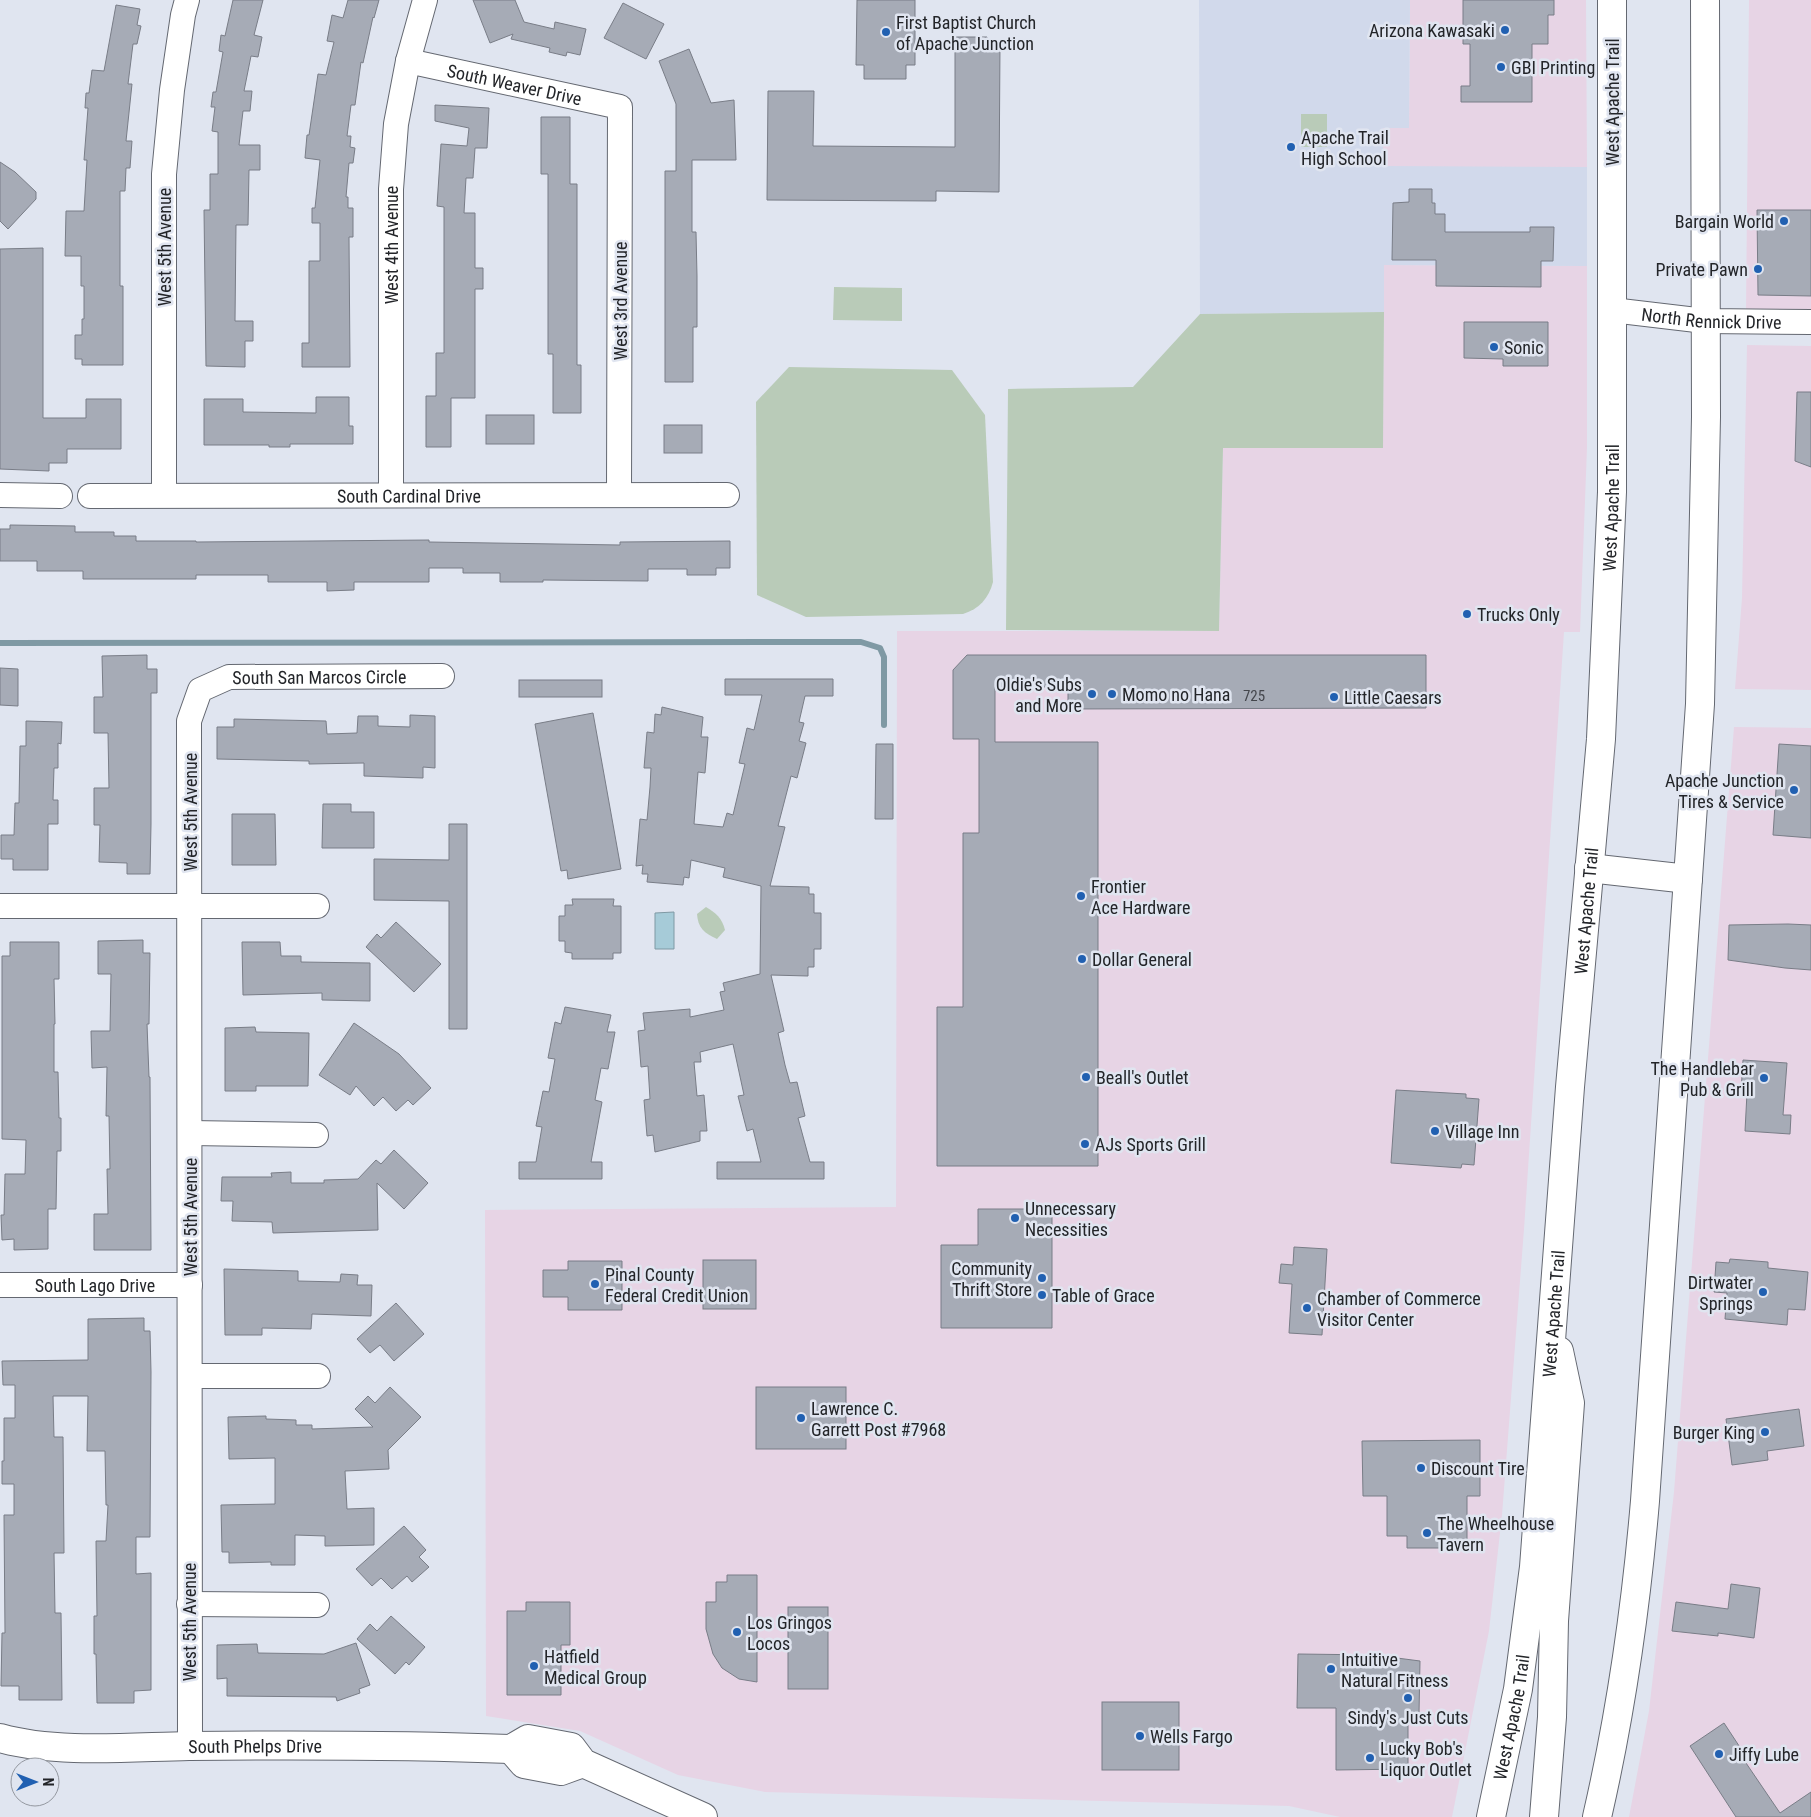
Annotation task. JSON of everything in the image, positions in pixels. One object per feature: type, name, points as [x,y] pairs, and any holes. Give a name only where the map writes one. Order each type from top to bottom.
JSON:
[{"type":"main road","name":"West Apache Trail","points":[[1491,1817],[1518,1689],[1534,1567],[1552,1322],[1601,739],[1612,492],[1612,0]]},
{"type":"main road","points":[[1598,1817],[1618,1713],[1639,1570],[1700,704],[1706,417],[1705,0]]},
{"type":"main road","points":[[1589,868],[1688,879]]},
{"type":"main road","points":[[1544,1817],[1552,1717],[1554,1621],[1570,1403],[1552,1322]]},
{"type":"main road","name":"South Phelps Drive","points":[[0,1738],[72,1748],[190,1746],[511,1749],[528,1739],[571,1747],[583,1763],[703,1817]]},
{"type":"street","name":"West 5th Avenue","points":[[164,495],[164,174],[172,90],[187,0]]},
{"type":"street","name":"West 4th Avenue","points":[[391,494],[391,189],[396,124],[408,61],[425,0]]},
{"type":"street","name":"South Weaver Drive","points":[[408,61],[620,107]]},
{"type":"street","name":"West 3rd Avenue","points":[[619,494],[620,107]]},
{"type":"street","name":"North Rennick Drive","points":[[1612,310],[1705,321],[1811,322]]},
{"type":"street","name":"South Cardinal Drive","points":[[90,496],[727,494]]},
{"type":"street","points":[[0,495],[60,496]]},
{"type":"street","name":"South San Marcos Circle","points":[[200,690],[228,677],[442,676]]},
{"type":"street","name":"West 5th Avenue","points":[[190,1746],[189,721],[200,690]]},
{"type":"street","points":[[0,906],[317,906]]},
{"type":"street","points":[[190,1133],[316,1135]]},
{"type":"street","name":"South Lago Drive","points":[[0,1285],[190,1284]]},
{"type":"street","points":[[190,1376],[318,1376]]},
{"type":"street","points":[[189,1604],[317,1605]]},
{"type":"shaded area","name":"Apache Trail High School","points":[[1199,0],[1410,0],[1409,128],[1383,128],[1383,166],[1587,167],[1587,266],[1384,265],[1384,312],[1200,314]]},
{"type":"shaded area","points":[[1410,0],[1586,0],[1587,167],[1383,167],[1383,128],[1409,128]]},
{"type":"shaded area","points":[[1749,0],[1811,0],[1811,310],[1746,310]]},
{"type":"shaded area","points":[[1384,265],[1587,266],[1587,448],[1580,632],[1564,632],[1524,1229],[1502,1515],[1489,1631],[1452,1817],[1340,1817],[1289,1806],[765,1792],[678,1775],[580,1731],[486,1716],[485,1210],[896,1207],[897,631],[1219,631],[1223,447],[1383,448]]},
{"type":"shaded area","points":[[1747,345],[1811,346],[1811,690],[1735,689],[1742,598]]},
{"type":"shaded area","points":[[1734,727],[1811,728],[1811,1817],[1629,1817],[1649,1711],[1674,1492]]},
{"type":"shaded area","points":[[674,912],[674,949],[655,949],[655,913]]},
{"type":"green space","points":[[1301,114],[1327,114],[1327,147],[1301,147]]},
{"type":"green space","points":[[834,287],[902,288],[902,321],[833,320]]},
{"type":"green space","points":[[1384,312],[1383,448],[1223,448],[1219,631],[1006,630],[1008,389],[1133,387],[1200,314]]},
{"type":"green space","points":[[789,367],[952,370],[985,415],[993,582],[986,598],[978,606],[963,614],[806,617],[757,595],[756,402]]},
{"type":"green space","points":[[706,907],[718,916],[724,926],[725,930],[717,939],[705,932],[700,926],[697,914]]},
{"type":"building","points":[[233,0],[263,0],[254,35],[262,37],[258,57],[251,56],[244,91],[252,91],[250,111],[243,111],[239,145],[260,145],[260,170],[249,170],[248,225],[236,225],[235,321],[253,321],[253,341],[245,341],[245,367],[206,366],[204,210],[210,210],[210,174],[218,174],[218,132],[212,131],[215,107],[211,107],[213,92],[216,92],[223,52],[219,51],[221,35],[225,36]]},
{"type":"building","points":[[348,0],[379,0],[373,17],[363,63],[361,62],[355,105],[351,105],[347,136],[351,136],[350,147],[355,148],[353,163],[349,163],[346,197],[348,197],[348,208],[353,208],[353,237],[349,237],[350,367],[302,367],[302,343],[309,343],[309,261],[320,261],[320,223],[312,223],[312,208],[315,208],[320,160],[305,158],[307,135],[309,135],[318,74],[326,75],[334,42],[327,41],[332,15],[343,18]]},
{"type":"building","points":[[473,0],[515,0],[524,22],[554,29],[555,22],[586,29],[580,55],[567,52],[566,56],[549,52],[550,48],[511,39],[513,34],[490,43]]},
{"type":"building","name":"First Baptist Church of Apache Junction","points":[[857,0],[915,0],[915,65],[906,65],[906,79],[864,79],[864,65],[856,65]]},
{"type":"building","points":[[1463,0],[1554,0],[1554,15],[1548,15],[1548,44],[1532,44],[1532,102],[1461,102],[1461,86],[1470,86],[1470,44],[1463,44]]},
{"type":"building","points":[[623,3],[664,24],[646,59],[604,38]]},
{"type":"building","points":[[116,5],[140,9],[137,25],[141,26],[137,44],[133,44],[128,84],[132,84],[126,141],[132,141],[130,168],[126,168],[125,191],[120,191],[120,286],[123,286],[123,365],[82,365],[82,359],[75,359],[75,335],[82,335],[82,319],[84,319],[84,286],[81,286],[81,256],[65,256],[66,211],[84,211],[87,160],[84,160],[88,108],[85,108],[86,93],[89,93],[92,70],[104,71]]},
{"type":"building","points":[[955,37],[987,37],[987,44],[1000,44],[999,192],[936,191],[936,201],[767,200],[768,91],[814,91],[813,146],[955,147]]},
{"type":"building","points":[[689,49],[711,103],[734,100],[736,160],[692,160],[692,232],[696,232],[697,276],[697,327],[693,327],[693,382],[665,382],[665,171],[676,171],[676,104],[659,61]]},
{"type":"building","points":[[435,105],[489,108],[487,148],[475,148],[473,178],[466,178],[464,213],[475,213],[475,268],[483,268],[483,289],[475,289],[475,398],[451,398],[451,447],[426,447],[426,396],[436,396],[436,353],[444,353],[444,207],[437,206],[441,144],[467,146],[469,128],[435,121]]},
{"type":"building","points":[[541,117],[570,117],[570,184],[577,184],[577,365],[581,365],[581,413],[553,413],[553,354],[548,354],[548,174],[541,174]]},
{"type":"building","points":[[0,162],[15,172],[36,192],[36,199],[8,229],[0,221]]},
{"type":"building","points":[[1409,189],[1432,189],[1432,203],[1435,203],[1435,214],[1445,214],[1445,232],[1530,232],[1530,227],[1554,227],[1553,261],[1541,261],[1541,287],[1436,286],[1436,260],[1392,260],[1393,203],[1409,202]]},
{"type":"building","points":[[1757,210],[1811,210],[1811,296],[1758,295]]},
{"type":"building","points":[[43,248],[43,418],[86,418],[86,399],[121,399],[121,449],[67,449],[67,463],[49,463],[49,471],[0,469],[0,249]]},
{"type":"building","points":[[1464,322],[1548,322],[1548,366],[1503,366],[1503,359],[1464,358]]},
{"type":"building","points":[[1797,392],[1811,392],[1811,467],[1795,461]]},
{"type":"building","points":[[316,397],[349,397],[349,426],[353,426],[353,444],[290,444],[290,447],[269,447],[269,445],[204,445],[204,399],[243,399],[243,412],[316,413]]},
{"type":"building","points":[[486,415],[534,415],[534,444],[486,444]]},
{"type":"building","points":[[664,425],[702,425],[702,453],[664,453]]},
{"type":"building","points":[[10,525],[75,526],[75,532],[114,532],[114,536],[136,536],[136,541],[429,540],[429,542],[620,545],[620,542],[730,541],[730,568],[716,568],[716,575],[687,575],[687,569],[648,569],[648,581],[543,580],[543,582],[500,582],[500,573],[463,573],[463,568],[429,568],[429,582],[354,582],[354,590],[327,591],[327,582],[268,582],[268,575],[196,575],[196,579],[83,579],[83,571],[37,571],[37,561],[0,561],[0,529],[10,529]]},
{"type":"building","points":[[147,655],[147,669],[157,669],[157,693],[151,693],[150,874],[127,874],[127,863],[99,862],[100,825],[94,825],[94,788],[109,788],[108,733],[94,733],[94,697],[103,697],[102,656]]},
{"type":"building","points":[[967,655],[1426,655],[1426,708],[1068,709],[1068,687],[995,687],[995,742],[1098,742],[1098,1166],[937,1166],[937,1007],[963,1007],[963,833],[979,833],[979,739],[953,739],[953,670]]},
{"type":"building","points":[[0,668],[18,669],[18,706],[0,705]]},
{"type":"building","points":[[725,679],[833,679],[833,696],[805,696],[799,722],[804,723],[799,741],[806,743],[797,778],[791,776],[778,826],[785,827],[770,886],[809,887],[809,894],[814,894],[814,913],[821,913],[821,949],[814,949],[814,967],[808,967],[808,976],[771,975],[784,1031],[778,1033],[785,1065],[790,1083],[797,1082],[805,1116],[798,1118],[810,1162],[824,1162],[824,1179],[717,1179],[717,1162],[761,1162],[753,1129],[747,1131],[738,1096],[744,1095],[733,1044],[700,1052],[701,1062],[694,1062],[697,1096],[704,1095],[707,1131],[700,1131],[700,1141],[655,1152],[653,1135],[647,1136],[644,1100],[650,1099],[648,1066],[641,1067],[638,1031],[645,1030],[643,1013],[690,1009],[690,1017],[724,1010],[720,992],[725,991],[723,983],[760,974],[761,886],[723,877],[725,868],[691,860],[689,878],[684,877],[683,885],[647,882],[648,874],[642,874],[643,865],[636,866],[640,819],[647,820],[650,787],[651,768],[644,768],[647,732],[654,733],[655,714],[661,715],[662,707],[703,717],[701,737],[708,737],[705,773],[698,772],[694,824],[723,827],[727,813],[733,815],[745,764],[739,763],[747,728],[754,730],[762,695],[725,695]]},
{"type":"building","points":[[519,680],[602,680],[602,697],[519,697]]},
{"type":"building","points":[[593,713],[621,869],[568,879],[567,870],[561,871],[535,724]]},
{"type":"building","points":[[410,715],[435,716],[435,768],[423,767],[423,778],[364,776],[364,763],[309,764],[309,761],[217,759],[217,727],[234,727],[234,719],[326,721],[327,734],[357,733],[358,716],[378,716],[378,726],[410,727]]},
{"type":"building","points":[[26,721],[62,722],[61,744],[58,743],[58,768],[54,768],[53,800],[58,800],[58,824],[48,824],[48,870],[13,870],[13,859],[1,859],[1,835],[14,835],[15,803],[19,803],[20,746],[26,746]]},
{"type":"building","points":[[876,744],[893,744],[893,819],[875,819]]},
{"type":"building","name":"Apache Junction Tires & Service","points":[[1779,744],[1811,746],[1811,838],[1773,835]]},
{"type":"building","points":[[323,804],[351,804],[351,812],[374,812],[374,848],[322,848]]},
{"type":"building","points":[[232,814],[275,814],[276,865],[232,865]]},
{"type":"building","points":[[449,824],[467,824],[467,1029],[449,1029],[449,901],[374,900],[374,859],[449,860]]},
{"type":"building","points":[[572,899],[614,899],[613,906],[621,906],[621,953],[613,953],[613,959],[572,959],[572,953],[565,952],[565,941],[559,941],[559,916],[565,916],[565,905],[573,905]]},
{"type":"building","points":[[396,922],[441,964],[414,992],[366,947],[377,934],[381,938]]},
{"type":"building","points":[[1729,925],[1811,925],[1811,970],[1728,960]]},
{"type":"building","points":[[143,940],[143,953],[150,953],[149,1024],[147,1024],[150,1077],[151,1250],[94,1250],[94,1214],[108,1214],[107,1169],[110,1169],[109,1116],[106,1116],[107,1067],[92,1068],[91,1031],[110,1031],[111,974],[98,974],[98,941]]},
{"type":"building","points":[[10,942],[59,942],[59,979],[54,979],[54,1072],[58,1072],[61,1151],[57,1151],[56,1209],[48,1209],[48,1249],[14,1250],[14,1239],[2,1240],[1,1215],[4,1215],[5,1174],[25,1174],[26,1140],[2,1139],[2,956],[10,956]]},
{"type":"building","points":[[242,942],[280,942],[281,956],[301,956],[301,962],[370,963],[370,1001],[322,1000],[322,993],[243,995]]},
{"type":"building","points":[[565,1007],[611,1015],[607,1032],[615,1032],[608,1069],[601,1068],[595,1100],[602,1102],[591,1162],[602,1162],[602,1179],[519,1179],[519,1162],[536,1162],[542,1127],[536,1126],[543,1091],[549,1092],[555,1059],[548,1058],[555,1022],[561,1024]]},
{"type":"building","points":[[354,1023],[399,1054],[431,1088],[413,1105],[408,1100],[396,1111],[383,1097],[374,1106],[356,1086],[350,1095],[319,1075]]},
{"type":"building","points":[[255,1027],[256,1032],[309,1033],[308,1086],[256,1086],[256,1091],[225,1091],[225,1028]]},
{"type":"building","points":[[1743,1060],[1787,1063],[1783,1115],[1791,1115],[1790,1134],[1745,1131],[1747,1093],[1741,1092]]},
{"type":"building","name":"Village Inn","points":[[1396,1090],[1466,1094],[1466,1098],[1479,1099],[1474,1165],[1462,1164],[1461,1168],[1391,1163]]},
{"type":"building","points":[[394,1150],[428,1183],[404,1209],[377,1183],[378,1230],[273,1233],[272,1222],[232,1221],[233,1201],[221,1201],[222,1177],[272,1177],[271,1173],[291,1172],[291,1183],[324,1183],[324,1180],[358,1179],[376,1160],[381,1164]]},
{"type":"building","points":[[978,1209],[1052,1209],[1052,1328],[941,1328],[941,1245],[978,1245]]},
{"type":"building","name":"Chamber of Commerce Visitor Center","points":[[1294,1247],[1327,1249],[1322,1335],[1289,1333],[1292,1284],[1279,1283],[1281,1264],[1293,1265]]},
{"type":"building","name":"Dirtwater Springs","points":[[1730,1259],[1768,1262],[1768,1268],[1808,1272],[1805,1310],[1788,1309],[1787,1325],[1725,1319],[1727,1293],[1714,1292],[1716,1262],[1729,1263]]},
{"type":"building","points":[[703,1260],[756,1260],[756,1309],[703,1309]]},
{"type":"building","name":"Pinal County Federal Credit Union","points":[[568,1261],[622,1261],[622,1310],[568,1310],[568,1297],[543,1297],[543,1270],[568,1270]]},
{"type":"building","points":[[224,1269],[298,1271],[298,1281],[340,1282],[341,1274],[358,1275],[357,1285],[372,1285],[371,1316],[312,1314],[311,1329],[262,1328],[262,1335],[225,1335]]},
{"type":"building","points":[[396,1303],[424,1334],[394,1361],[380,1345],[370,1353],[357,1339]]},
{"type":"building","points":[[144,1318],[144,1331],[150,1331],[150,1537],[136,1537],[136,1574],[151,1573],[151,1690],[134,1691],[134,1703],[97,1703],[96,1654],[94,1654],[94,1616],[97,1616],[96,1541],[106,1541],[108,1505],[106,1505],[105,1451],[87,1451],[88,1396],[53,1396],[54,1437],[63,1437],[64,1553],[54,1553],[55,1613],[61,1613],[62,1700],[19,1700],[19,1686],[1,1686],[2,1633],[5,1633],[4,1515],[14,1515],[14,1484],[2,1484],[4,1418],[15,1418],[15,1385],[3,1385],[2,1361],[88,1360],[88,1319]]},
{"type":"building","points":[[390,1387],[421,1417],[388,1450],[389,1469],[345,1471],[347,1509],[374,1508],[374,1545],[325,1546],[325,1536],[295,1535],[295,1565],[271,1565],[271,1562],[229,1563],[229,1552],[222,1552],[221,1505],[275,1504],[275,1458],[229,1459],[228,1417],[266,1416],[266,1419],[296,1420],[296,1425],[312,1425],[312,1429],[373,1427],[355,1409],[368,1396],[375,1403]]},
{"type":"building","name":"Lawrence C. Garrett Post #7968","points":[[756,1387],[846,1387],[846,1449],[756,1449]]},
{"type":"building","name":"Burger King","points":[[1799,1409],[1804,1446],[1767,1451],[1768,1460],[1732,1465],[1726,1419]]},
{"type":"building","name":"Discount Tire","points":[[1480,1440],[1480,1496],[1467,1496],[1467,1548],[1407,1548],[1407,1536],[1387,1536],[1387,1496],[1363,1496],[1362,1441]]},
{"type":"building","points":[[404,1526],[426,1550],[419,1557],[429,1567],[412,1582],[407,1576],[392,1589],[381,1578],[372,1586],[356,1569]]},
{"type":"building","name":"Los Gringos Locos","points":[[727,1575],[757,1575],[757,1682],[739,1679],[722,1668],[713,1654],[706,1629],[706,1602],[716,1602],[716,1582],[727,1582]]},
{"type":"building","points":[[1731,1584],[1760,1588],[1754,1638],[1718,1633],[1718,1636],[1672,1631],[1676,1602],[1728,1609]]},
{"type":"building","name":"Hatfield Medical Group","points":[[526,1602],[570,1602],[570,1645],[561,1645],[561,1695],[507,1695],[507,1611],[526,1611]]},
{"type":"building","points":[[788,1607],[828,1607],[828,1689],[788,1689]]},
{"type":"building","points":[[391,1616],[425,1647],[409,1665],[406,1662],[395,1674],[357,1639],[370,1624],[377,1631]]},
{"type":"building","points":[[356,1643],[370,1685],[359,1689],[360,1693],[337,1701],[336,1697],[227,1696],[227,1678],[217,1679],[217,1645],[257,1644],[258,1653],[324,1654]]},
{"type":"building","points":[[1298,1654],[1377,1655],[1377,1660],[1397,1658],[1420,1661],[1419,1713],[1408,1714],[1408,1769],[1336,1770],[1336,1708],[1297,1708]]},
{"type":"building","name":"Wells Fargo","points":[[1102,1702],[1179,1702],[1179,1770],[1102,1770]]},
{"type":"building","points":[[1724,1723],[1749,1761],[1746,1763],[1780,1813],[1811,1792],[1811,1817],[1736,1817],[1690,1746]]},
{"type":"waterway","points":[[0,643],[861,642],[880,648],[884,657],[884,725]]},
{"type":"place","name":"Arizona Kawasaki","points":[[1505,30]]},
{"type":"place","name":"First Baptist Church of Apache Junction","points":[[886,32]]},
{"type":"place","name":"GBI Printing","points":[[1501,67]]},
{"type":"place","name":"Apache Trail High School","points":[[1291,147]]},
{"type":"place","name":"Bargain World","points":[[1784,221]]},
{"type":"place","name":"Private Pawn","points":[[1758,269]]},
{"type":"place","name":"Sonic","points":[[1494,347]]},
{"type":"place","name":"Trucks Only","points":[[1467,614]]},
{"type":"place","name":"Oldie's Subs and More","points":[[1092,694]]},
{"type":"place","name":"Momo no Hana","points":[[1112,694]]},
{"type":"place","name":"Little Caesars","points":[[1334,697]]},
{"type":"place","name":"Apache Junction Tires & Service","points":[[1794,790]]},
{"type":"place","name":"Frontier Ace Hardware","points":[[1081,896]]},
{"type":"place","name":"Dollar General","points":[[1082,959]]},
{"type":"place","name":"Beall's Outlet","points":[[1086,1077]]},
{"type":"place","name":"The Handlebar Pub & Grill","points":[[1764,1078]]},
{"type":"place","name":"Village Inn","points":[[1435,1131]]},
{"type":"place","name":"AJs Sports Grill","points":[[1085,1144]]},
{"type":"place","name":"Unnecessary Necessities","points":[[1015,1218]]},
{"type":"place","name":"Community Thrift Store","points":[[1042,1278]]},
{"type":"place","name":"Pinal County Federal Credit Union","points":[[595,1284]]},
{"type":"place","name":"Dirtwater Springs","points":[[1763,1292]]},
{"type":"place","name":"Table of Grace","points":[[1042,1295]]},
{"type":"place","name":"Chamber of Commerce Visitor Center","points":[[1307,1308]]},
{"type":"place","name":"Lawrence C. Garrett Post #7968","points":[[801,1418]]},
{"type":"place","name":"Burger King","points":[[1765,1432]]},
{"type":"place","name":"Discount Tire","points":[[1421,1468]]},
{"type":"place","name":"The Wheelhouse Tavern","points":[[1427,1533]]},
{"type":"place","name":"Los Gringos Locos","points":[[737,1632]]},
{"type":"place","name":"Hatfield Medical Group","points":[[534,1666]]},
{"type":"place","name":"Intuitive Natural Fitness","points":[[1331,1669]]},
{"type":"place","name":"Sindy's Just Cuts","points":[[1408,1698]]},
{"type":"place","name":"Wells Fargo","points":[[1140,1736]]},
{"type":"place","name":"Jiffy Lube","points":[[1719,1754]]},
{"type":"place","name":"Lucky Bob's Liquor Outlet","points":[[1370,1758]]}]
